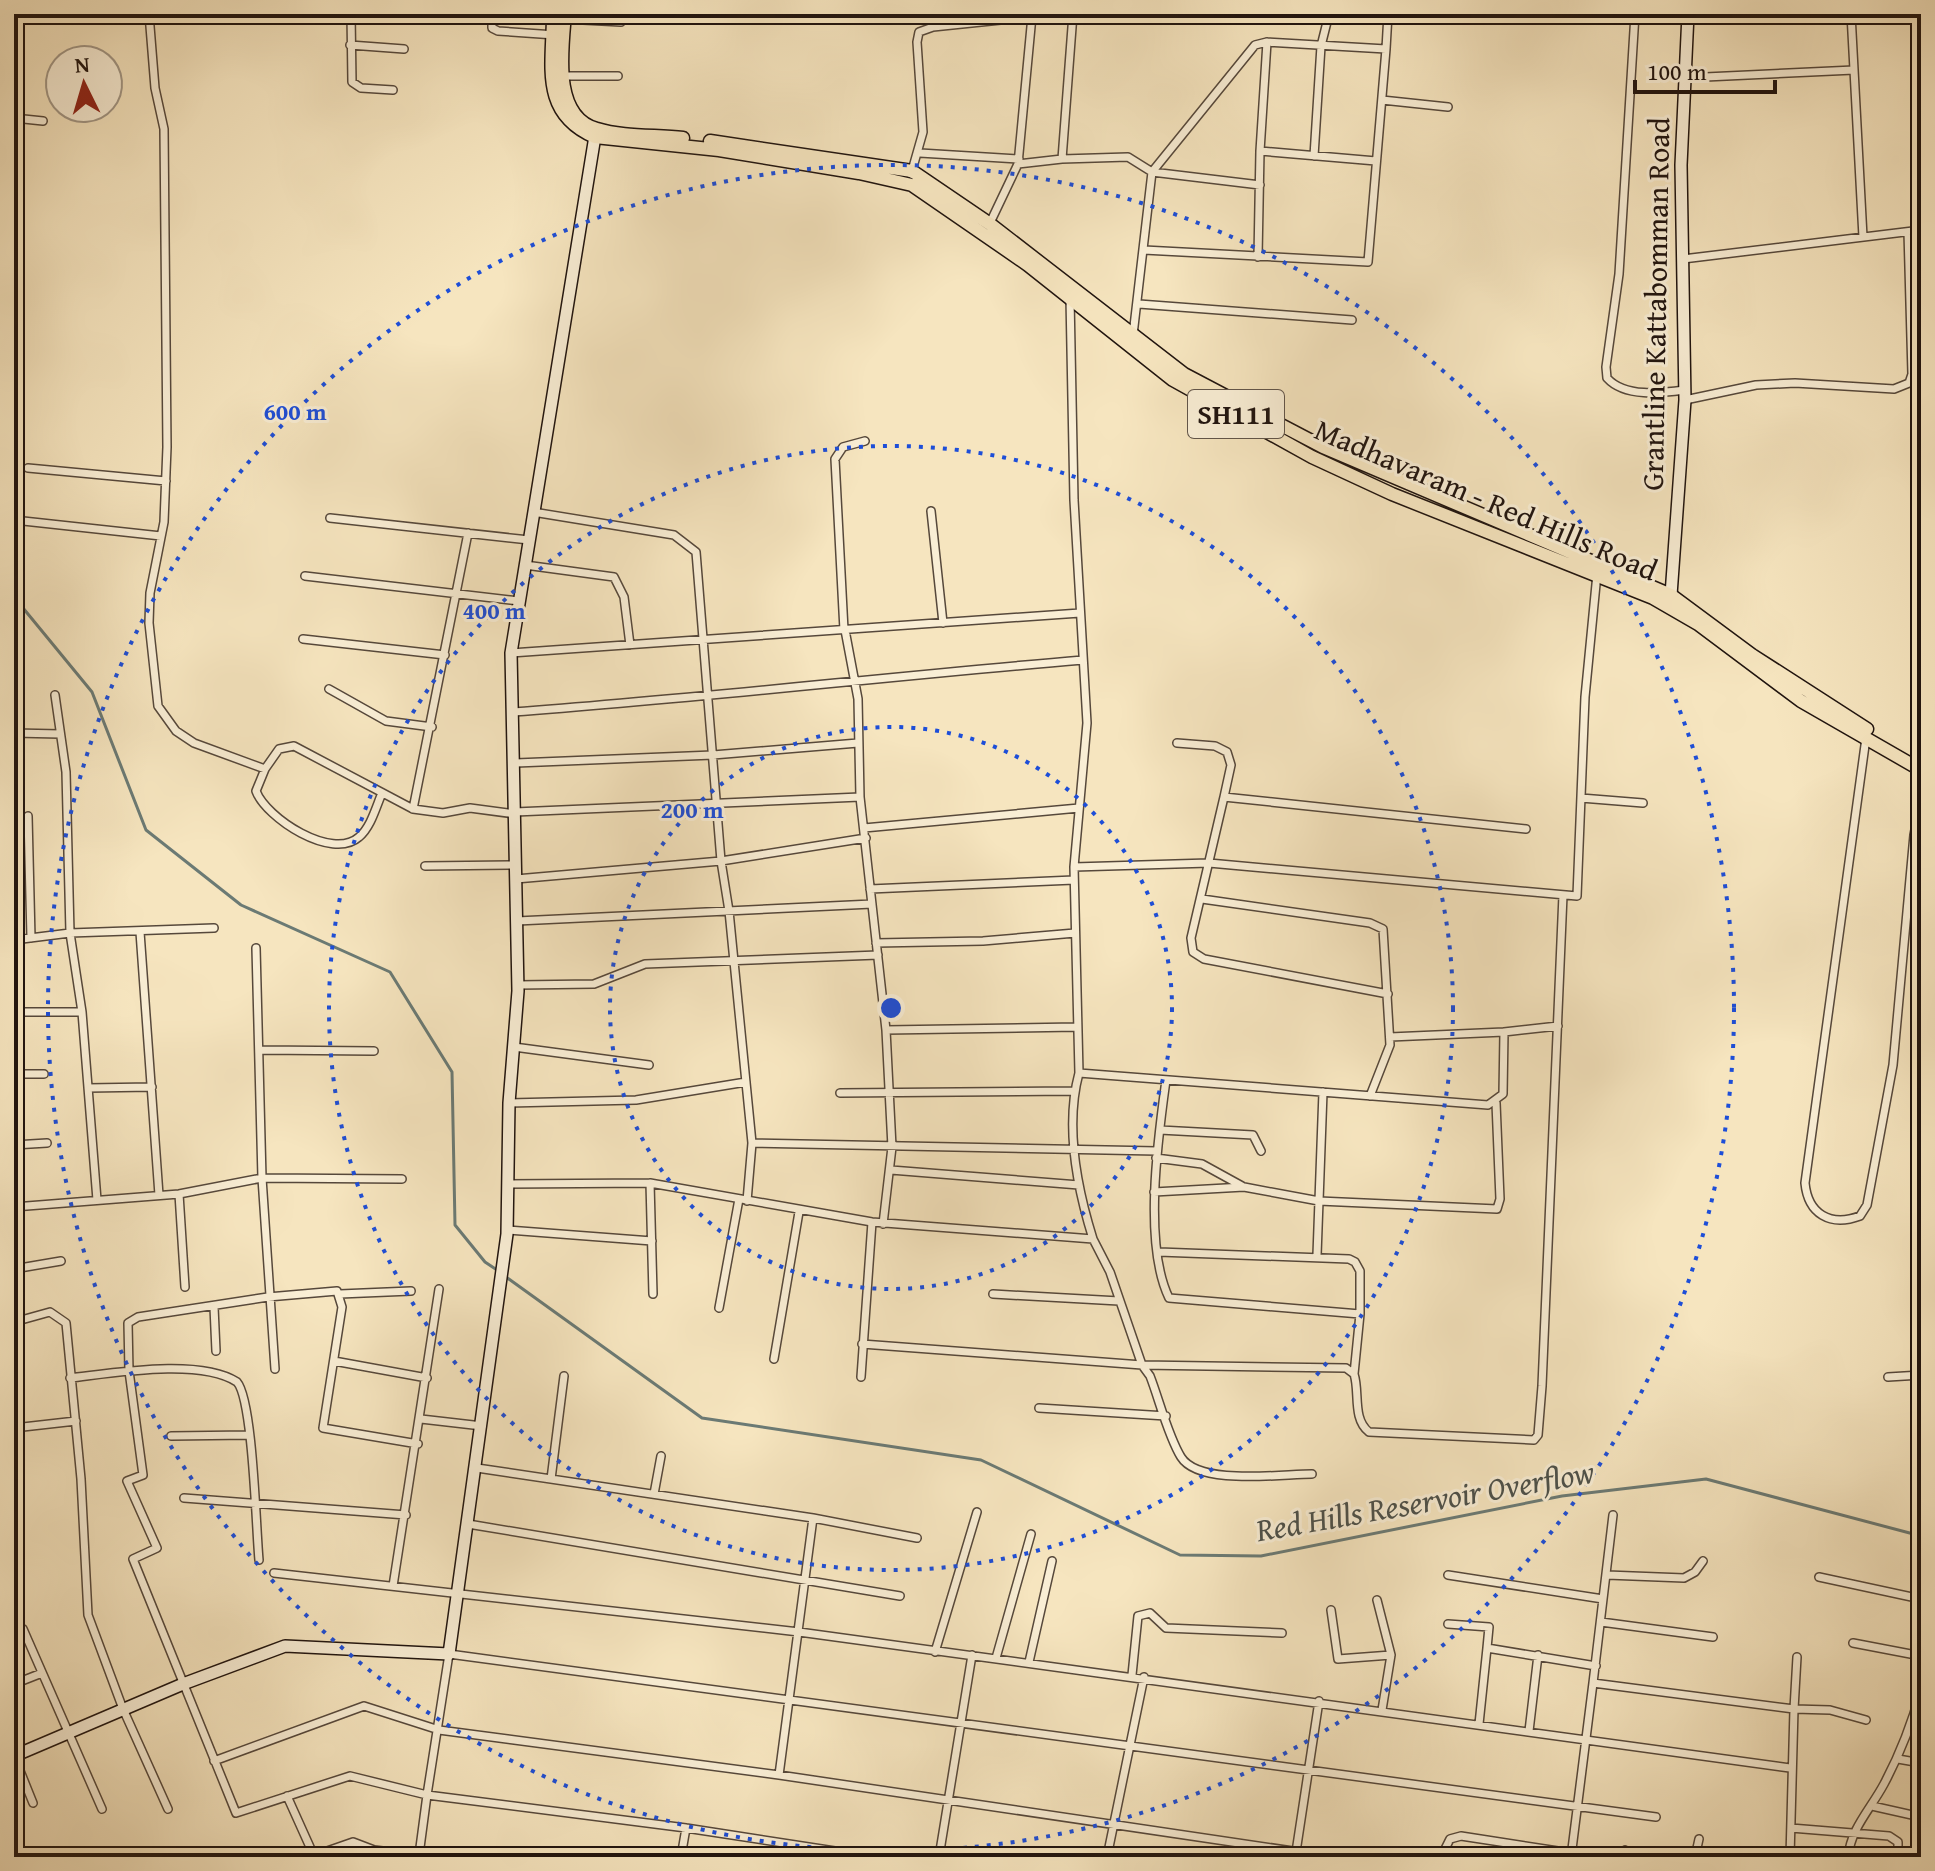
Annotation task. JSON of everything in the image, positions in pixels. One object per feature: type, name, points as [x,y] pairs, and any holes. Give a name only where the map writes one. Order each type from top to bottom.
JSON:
[{"type":"main road","points":[[561,16],[558,35],[560,99],[595,133]]},
{"type":"main road","points":[[558,35],[564,76],[560,99]]},
{"type":"main road","name":"Madhavaram - Red Hills Road","points":[[595,133],[730,148],[909,177],[987,229],[1184,374],[1323,447],[1671,595],[1752,655],[1921,762]]},
{"type":"main road","name":"Madhavaram - Red Hills Road","points":[[1074,294],[1120,341],[1173,380],[1312,457],[1392,494],[1653,598],[1698,624],[1801,701],[1921,770]]},
{"type":"street","points":[[149,14],[155,88],[164,129],[166,481],[161,536],[150,593],[149,623],[158,706],[176,731],[194,743],[265,769]]},
{"type":"street","points":[[351,14],[352,82],[361,88],[393,90]]},
{"type":"street","points":[[492,14],[494,30],[558,35]]},
{"type":"street","points":[[909,177],[920,153],[923,105],[917,42],[919,32],[1060,14]]},
{"type":"street","points":[[1062,159],[1073,14]]},
{"type":"street","points":[[1314,156],[1321,46],[1329,14]]},
{"type":"street","points":[[1144,250],[1368,262],[1388,14]]},
{"type":"street","points":[[1635,14],[1619,274],[1607,378],[1623,388],[1685,395],[1756,385],[1795,383],[1894,389],[1921,382]]},
{"type":"street","name":"Grantline Kattabomman Road","points":[[1671,595],[1685,395],[1684,78],[1688,14]]},
{"type":"street","points":[[1851,14],[1863,237]]},
{"type":"street","points":[[561,16],[621,22]]},
{"type":"street","points":[[987,229],[1018,162],[1032,16]]},
{"type":"street","points":[[1258,257],[1260,151],[1267,42]]},
{"type":"street","points":[[1133,338],[1152,172],[1255,45],[1267,42],[1386,49]]},
{"type":"street","points":[[350,45],[404,49]]},
{"type":"street","points":[[1684,78],[1854,70]]},
{"type":"street","points":[[564,76],[618,76]]},
{"type":"street","points":[[1382,100],[1448,107]]},
{"type":"street","points":[[14,118],[43,121]]},
{"type":"street","points":[[419,1855],[483,1426],[507,1232],[509,1103],[518,985],[516,763],[511,653],[595,133]]},
{"type":"street","points":[[1260,151],[1376,161]]},
{"type":"street","points":[[920,153],[1018,162],[1128,157],[1152,172],[1260,185]]},
{"type":"street","points":[[1683,259],[1921,230]]},
{"type":"street","points":[[1908,232],[1912,374],[1909,383]]},
{"type":"street","points":[[1074,294],[1080,613],[1087,723],[1074,867],[1079,1073],[1074,1091],[1079,1185],[1093,1239],[1181,1458],[1195,1469],[1242,1476],[1312,1474]]},
{"type":"street","points":[[1139,304],[1352,320]]},
{"type":"street","points":[[865,441],[843,447],[837,453],[835,464],[844,630],[855,680],[860,797],[886,1030],[892,1147],[883,1224]]},
{"type":"street","points":[[28,468],[166,481]]},
{"type":"street","points":[[931,511],[943,623]]},
{"type":"street","points":[[533,512],[674,535],[684,540],[697,557],[721,861],[729,911],[752,1143],[719,1308]]},
{"type":"street","points":[[330,518],[529,540]]},
{"type":"street","points":[[14,520],[161,536]]},
{"type":"street","points":[[413,809],[432,727],[468,533]]},
{"type":"street","points":[[525,565],[604,573],[614,577],[624,597],[630,645]]},
{"type":"street","points":[[1074,867],[1209,863],[1577,896],[1585,697],[1597,574]]},
{"type":"street","points":[[305,576],[519,601]]},
{"type":"street","points":[[511,653],[1080,613]]},
{"type":"street","points":[[303,639],[445,655]]},
{"type":"street","points":[[513,712],[709,697],[855,680],[1083,660]]},
{"type":"street","points":[[329,689],[386,721],[432,727]]},
{"type":"street","points":[[55,695],[66,772],[70,933],[82,1012],[97,1200]]},
{"type":"street","points":[[14,733],[60,734]]},
{"type":"street","points":[[1866,738],[1805,1183],[1806,1197],[1814,1211],[1833,1221],[1860,1216],[1867,1205],[1893,1065],[1914,835],[1921,799]]},
{"type":"street","points":[[516,763],[713,755],[858,743]]},
{"type":"street","points":[[1177,743],[1215,746],[1227,752],[1231,765],[1191,938],[1197,956],[1388,994]]},
{"type":"street","points":[[382,793],[358,838],[346,844],[318,842],[268,811],[256,791],[265,769],[279,749],[294,746],[413,809],[443,813],[470,808],[515,813],[860,797]]},
{"type":"street","points":[[1224,797],[1526,829]]},
{"type":"street","points":[[1581,798],[1643,803]]},
{"type":"street","points":[[864,828],[1079,808]]},
{"type":"street","points":[[28,816],[31,938]]},
{"type":"street","points":[[516,879],[721,861],[866,838]]},
{"type":"street","points":[[425,866],[516,865]]},
{"type":"street","points":[[870,889],[1074,880]]},
{"type":"street","points":[[1159,1252],[1317,1255],[1349,1259],[1358,1266],[1360,1314],[1354,1374],[1362,1426],[1369,1432],[1534,1440],[1538,1435],[1563,895]]},
{"type":"street","points":[[1202,899],[1378,926],[1385,936],[1390,1037],[1389,1055],[1370,1096]]},
{"type":"street","points":[[517,921],[872,904]]},
{"type":"street","points":[[14,940],[70,933],[214,928]]},
{"type":"street","points":[[140,932],[159,1195]]},
{"type":"street","points":[[876,943],[983,941],[1075,933]]},
{"type":"street","points":[[256,948],[262,1178],[275,1369]]},
{"type":"street","points":[[518,985],[594,984],[645,964],[878,955]]},
{"type":"street","points":[[14,1012],[82,1012]]},
{"type":"street","points":[[1390,1037],[1504,1032],[1512,1028],[1558,1026]]},
{"type":"street","points":[[886,1030],[1077,1027]]},
{"type":"street","points":[[1154,1192],[1244,1187],[1319,1201],[1497,1209],[1500,1199],[1496,1103],[1503,1094],[1504,1032]]},
{"type":"street","points":[[514,1047],[649,1065]]},
{"type":"street","points":[[260,1050],[374,1051]]},
{"type":"street","points":[[1079,1073],[1496,1103]]},
{"type":"street","points":[[14,1074],[44,1074]]},
{"type":"street","points":[[1166,1080],[1154,1192],[1159,1252],[1166,1292],[1173,1301],[1360,1314]]},
{"type":"street","points":[[509,1103],[636,1100],[746,1082]]},
{"type":"street","points":[[88,1088],[152,1087]]},
{"type":"street","points":[[840,1093],[1074,1091]]},
{"type":"street","points":[[1317,1255],[1323,1092]]},
{"type":"street","points":[[1160,1130],[1253,1135],[1261,1151]]},
{"type":"street","points":[[14,1145],[47,1143]]},
{"type":"street","points":[[752,1143],[1156,1154],[1202,1164],[1244,1187]]},
{"type":"street","points":[[891,1170],[1079,1185]]},
{"type":"street","points":[[14,1207],[179,1194],[262,1178],[402,1179]]},
{"type":"street","points":[[508,1184],[650,1183],[799,1212],[883,1224],[1093,1239]]},
{"type":"street","points":[[650,1183],[653,1294]]},
{"type":"street","points":[[179,1194],[185,1287]]},
{"type":"street","points":[[774,1359],[799,1212]]},
{"type":"street","points":[[861,1377],[865,1356],[862,1344],[872,1222]]},
{"type":"street","points":[[507,1232],[652,1241]]},
{"type":"street","points":[[14,1269],[61,1261]]},
{"type":"street","points":[[393,1586],[418,1444],[439,1289]]},
{"type":"street","points":[[411,1291],[340,1294],[323,1290],[131,1320],[127,1327],[129,1371],[143,1475],[127,1481],[157,1548],[133,1559],[236,1813],[350,1776],[427,1795],[686,1828],[819,1853],[874,1857]]},
{"type":"street","points":[[340,1294],[342,1307],[323,1428],[418,1444]]},
{"type":"street","points":[[993,1294],[1119,1301]]},
{"type":"street","points":[[214,1307],[216,1351]]},
{"type":"street","points":[[14,1322],[50,1312],[62,1317],[67,1331],[88,1615],[123,1709],[168,1809]]},
{"type":"street","points":[[862,1344],[1142,1365],[1328,1366],[1346,1368],[1354,1374]]},
{"type":"street","points":[[334,1361],[427,1378]]},
{"type":"street","points":[[70,1378],[129,1371],[209,1372],[232,1378],[241,1386],[249,1435],[259,1560]]},
{"type":"street","points":[[1888,1377],[1921,1375]]},
{"type":"street","points":[[551,1479],[564,1376]]},
{"type":"street","points":[[1039,1408],[1166,1416]]},
{"type":"street","points":[[421,1419],[483,1426]]},
{"type":"street","points":[[14,1428],[76,1421]]},
{"type":"street","points":[[171,1436],[249,1435]]},
{"type":"street","points":[[654,1494],[661,1456]]},
{"type":"street","points":[[477,1468],[813,1518],[917,1538]]},
{"type":"street","points":[[184,1498],[406,1515]]},
{"type":"street","points":[[935,1652],[977,1512]]},
{"type":"street","points":[[1441,1857],[1450,1839],[1461,1836],[1571,1855],[1613,1515]]},
{"type":"street","points":[[779,1775],[813,1518]]},
{"type":"street","points":[[468,1524],[900,1596]]},
{"type":"street","points":[[996,1658],[1031,1534]]},
{"type":"street","points":[[1029,1662],[1052,1561]]},
{"type":"street","points":[[1607,1575],[1684,1578],[1695,1572],[1703,1561]]},
{"type":"street","points":[[274,1573],[457,1591],[799,1632],[935,1652],[1132,1675],[1790,1768]]},
{"type":"street","points":[[1448,1575],[1603,1599]]},
{"type":"street","points":[[1819,1577],[1921,1599]]},
{"type":"street","points":[[1377,1600],[1391,1655],[1382,1710]]},
{"type":"street","points":[[1331,1610],[1338,1659],[1391,1655]]},
{"type":"street","points":[[1132,1675],[1138,1616],[1150,1613],[1166,1628],[1282,1633]]},
{"type":"street","points":[[1601,1622],[1713,1637]]},
{"type":"street","points":[[1448,1624],[1489,1627],[1479,1724]]},
{"type":"street","points":[[23,1629],[102,1809]]},
{"type":"street","points":[[1853,1643],[1921,1656]]},
{"type":"street","points":[[33,1803],[14,1756],[183,1684],[285,1646],[449,1654],[789,1697],[1656,1817]]},
{"type":"street","points":[[1487,1648],[1596,1666]]},
{"type":"street","points":[[939,1857],[972,1655]]},
{"type":"street","points":[[1529,1731],[1538,1655]]},
{"type":"street","points":[[1790,1857],[1790,1768],[1797,1657]]},
{"type":"street","points":[[14,1684],[42,1673]]},
{"type":"street","points":[[1107,1857],[1144,1677]]},
{"type":"street","points":[[1593,1683],[1794,1709],[1830,1710],[1866,1720]]},
{"type":"street","points":[[1848,1857],[1850,1835],[1872,1806],[1898,1759],[1918,1711],[1921,1690]]},
{"type":"street","points":[[1296,1852],[1319,1701]]},
{"type":"street","points":[[214,1761],[364,1706],[439,1730],[779,1775],[1331,1857]]},
{"type":"street","points":[[1898,1759],[1921,1763]]},
{"type":"street","points":[[287,1796],[312,1856],[353,1842],[373,1854],[435,1857]]},
{"type":"street","points":[[1872,1806],[1921,1817]]},
{"type":"street","points":[[681,1857],[686,1828]]},
{"type":"street","points":[[1791,1828],[1894,1838],[1898,1857]]},
{"type":"street","points":[[1695,1857],[1699,1839]]},
{"type":"waterway","name":"Red Hills Reservoir Overflow","points":[[14,597],[92,692],[146,830],[241,905],[390,972],[452,1072],[455,1225],[485,1262],[497,1270]]},
{"type":"waterway","name":"Red Hills Reservoir Overflow","points":[[506,1277],[702,1418],[981,1460],[1180,1555],[1261,1556],[1562,1496],[1706,1479],[1921,1536]]}]
